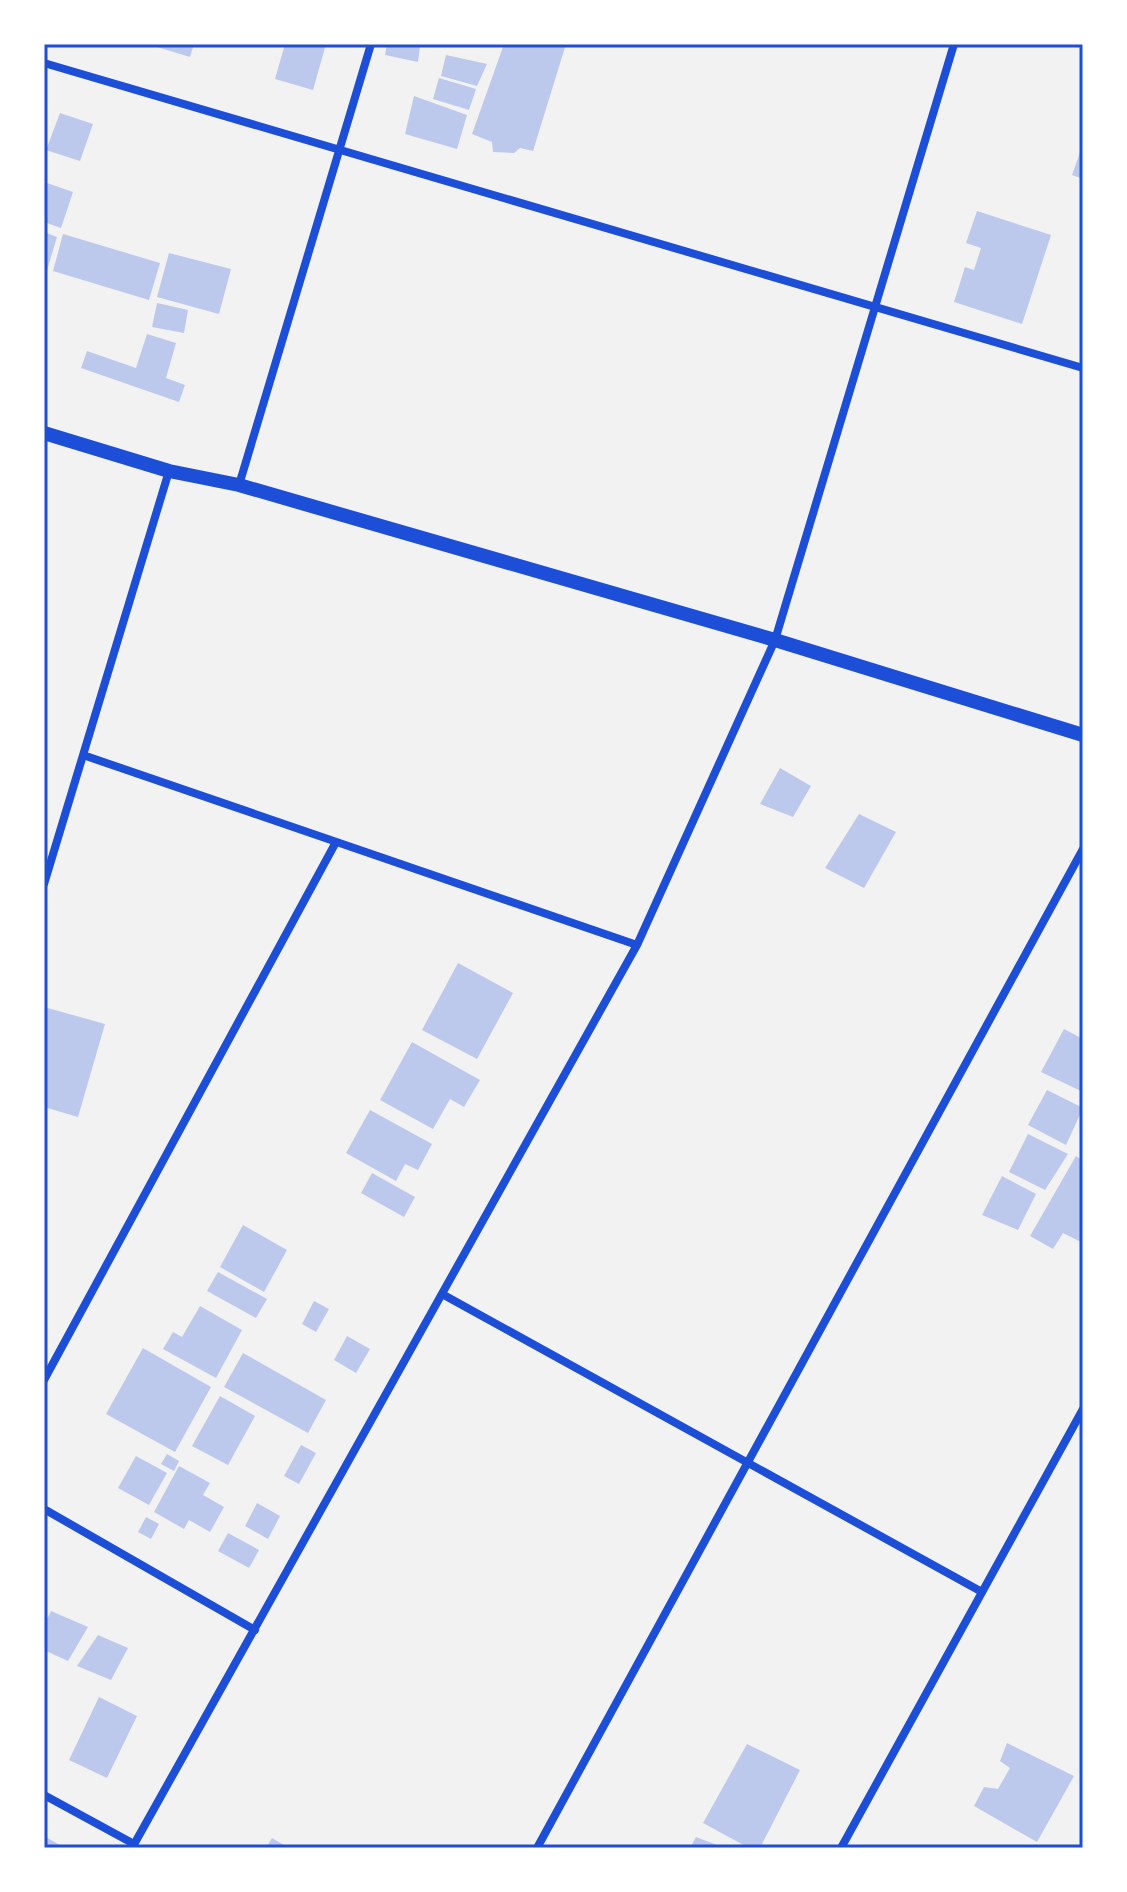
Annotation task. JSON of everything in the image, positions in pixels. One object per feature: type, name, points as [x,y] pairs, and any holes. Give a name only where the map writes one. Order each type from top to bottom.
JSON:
[{"type":"street","points":[[239,485],[371,44]]},
{"type":"street","points":[[44,1795],[133,1846],[637,945],[775,640],[954,44]]},
{"type":"street","points":[[44,63],[1083,368]]},
{"type":"street","points":[[44,433],[169,471],[239,485],[775,640],[1083,735]]},
{"type":"street","points":[[44,884],[169,471]]},
{"type":"street","points":[[83,755],[637,945]]},
{"type":"street","points":[[44,1380],[336,842]]},
{"type":"street","points":[[537,1848],[1083,849]]},
{"type":"street","points":[[442,1294],[982,1592]]},
{"type":"street","points":[[841,1848],[1083,1409]]},
{"type":"street","points":[[44,1509],[255,1630]]},
{"type":"building","points":[[147,44],[194,44],[190,57]]},
{"type":"building","points":[[285,44],[326,44],[313,90],[275,79]]},
{"type":"building","points":[[387,44],[420,46],[418,62],[385,55]]},
{"type":"building","points":[[504,44],[566,44],[533,151],[520,148],[514,153],[493,152],[492,142],[472,134]]},
{"type":"building","points":[[446,55],[487,64],[477,86],[441,76]]},
{"type":"building","points":[[439,78],[476,89],[469,110],[433,99]]},
{"type":"building","points":[[414,96],[467,115],[457,149],[405,134]]},
{"type":"building","points":[[60,113],[93,124],[80,161],[46,150]]},
{"type":"building","points":[[1083,144],[1083,179],[1072,175]]},
{"type":"building","points":[[44,182],[73,192],[61,228],[44,222]]},
{"type":"building","points":[[977,211],[1051,235],[1022,324],[954,302],[965,267],[974,270],[981,248],[966,243]]},
{"type":"building","points":[[44,232],[57,237],[45,277],[44,277]]},
{"type":"building","points":[[63,234],[160,263],[149,300],[53,271]]},
{"type":"building","points":[[169,253],[231,269],[219,314],[157,297]]},
{"type":"building","points":[[157,303],[188,310],[184,333],[152,327]]},
{"type":"building","points":[[147,334],[176,343],[166,378],[185,385],[179,402],[81,368],[87,351],[136,368]]},
{"type":"building","points":[[780,768],[811,786],[793,817],[760,804]]},
{"type":"building","points":[[859,814],[896,832],[864,888],[825,868]]},
{"type":"building","points":[[458,963],[513,993],[477,1059],[422,1030]]},
{"type":"building","points":[[44,1007],[105,1024],[78,1117],[44,1107]]},
{"type":"building","points":[[1064,1029],[1083,1039],[1083,1092],[1041,1072]]},
{"type":"building","points":[[412,1042],[480,1080],[464,1107],[450,1099],[433,1129],[380,1100]]},
{"type":"building","points":[[1047,1090],[1083,1108],[1066,1145],[1028,1125]]},
{"type":"building","points":[[370,1110],[432,1144],[418,1170],[405,1164],[396,1181],[346,1153]]},
{"type":"building","points":[[1028,1134],[1068,1154],[1045,1190],[1009,1172]]},
{"type":"building","points":[[1076,1156],[1083,1161],[1083,1243],[1063,1233],[1053,1249],[1030,1236]]},
{"type":"building","points":[[372,1173],[415,1197],[404,1217],[361,1193]]},
{"type":"building","points":[[1002,1176],[1036,1194],[1018,1230],[982,1215]]},
{"type":"building","points":[[243,1225],[287,1250],[264,1292],[220,1267]]},
{"type":"building","points":[[218,1272],[267,1299],[256,1318],[207,1291]]},
{"type":"building","points":[[314,1301],[329,1309],[316,1332],[302,1324]]},
{"type":"building","points":[[200,1306],[242,1330],[216,1378],[163,1349],[173,1332],[182,1337]]},
{"type":"building","points":[[347,1336],[370,1349],[356,1373],[334,1360]]},
{"type":"building","points":[[143,1348],[211,1387],[175,1452],[106,1414]]},
{"type":"building","points":[[243,1353],[326,1400],[308,1433],[224,1387]]},
{"type":"building","points":[[220,1396],[255,1416],[228,1465],[192,1446]]},
{"type":"building","points":[[301,1445],[316,1453],[299,1484],[284,1476]]},
{"type":"building","points":[[167,1454],[179,1461],[174,1471],[161,1464]]},
{"type":"building","points":[[136,1456],[167,1473],[149,1505],[118,1488]]},
{"type":"building","points":[[179,1466],[210,1483],[203,1495],[224,1507],[210,1532],[189,1520],[184,1529],[154,1512]]},
{"type":"building","points":[[257,1503],[280,1516],[268,1539],[245,1526]]},
{"type":"building","points":[[146,1517],[159,1524],[151,1539],[138,1532]]},
{"type":"building","points":[[228,1533],[259,1550],[249,1568],[218,1551]]},
{"type":"building","points":[[51,1611],[88,1627],[68,1661],[44,1650],[44,1625]]},
{"type":"building","points":[[98,1635],[128,1648],[111,1680],[77,1666]]},
{"type":"building","points":[[99,1697],[137,1716],[107,1778],[69,1760]]},
{"type":"building","points":[[1007,1743],[1074,1776],[1037,1842],[974,1806],[984,1787],[998,1789],[1010,1768],[1000,1761]]},
{"type":"building","points":[[747,1744],[800,1770],[760,1848],[749,1848],[703,1823]]},
{"type":"building","points":[[44,1836],[65,1848],[44,1848]]},
{"type":"building","points":[[696,1837],[725,1848],[690,1848]]},
{"type":"building","points":[[272,1838],[289,1848],[266,1848]]}]
